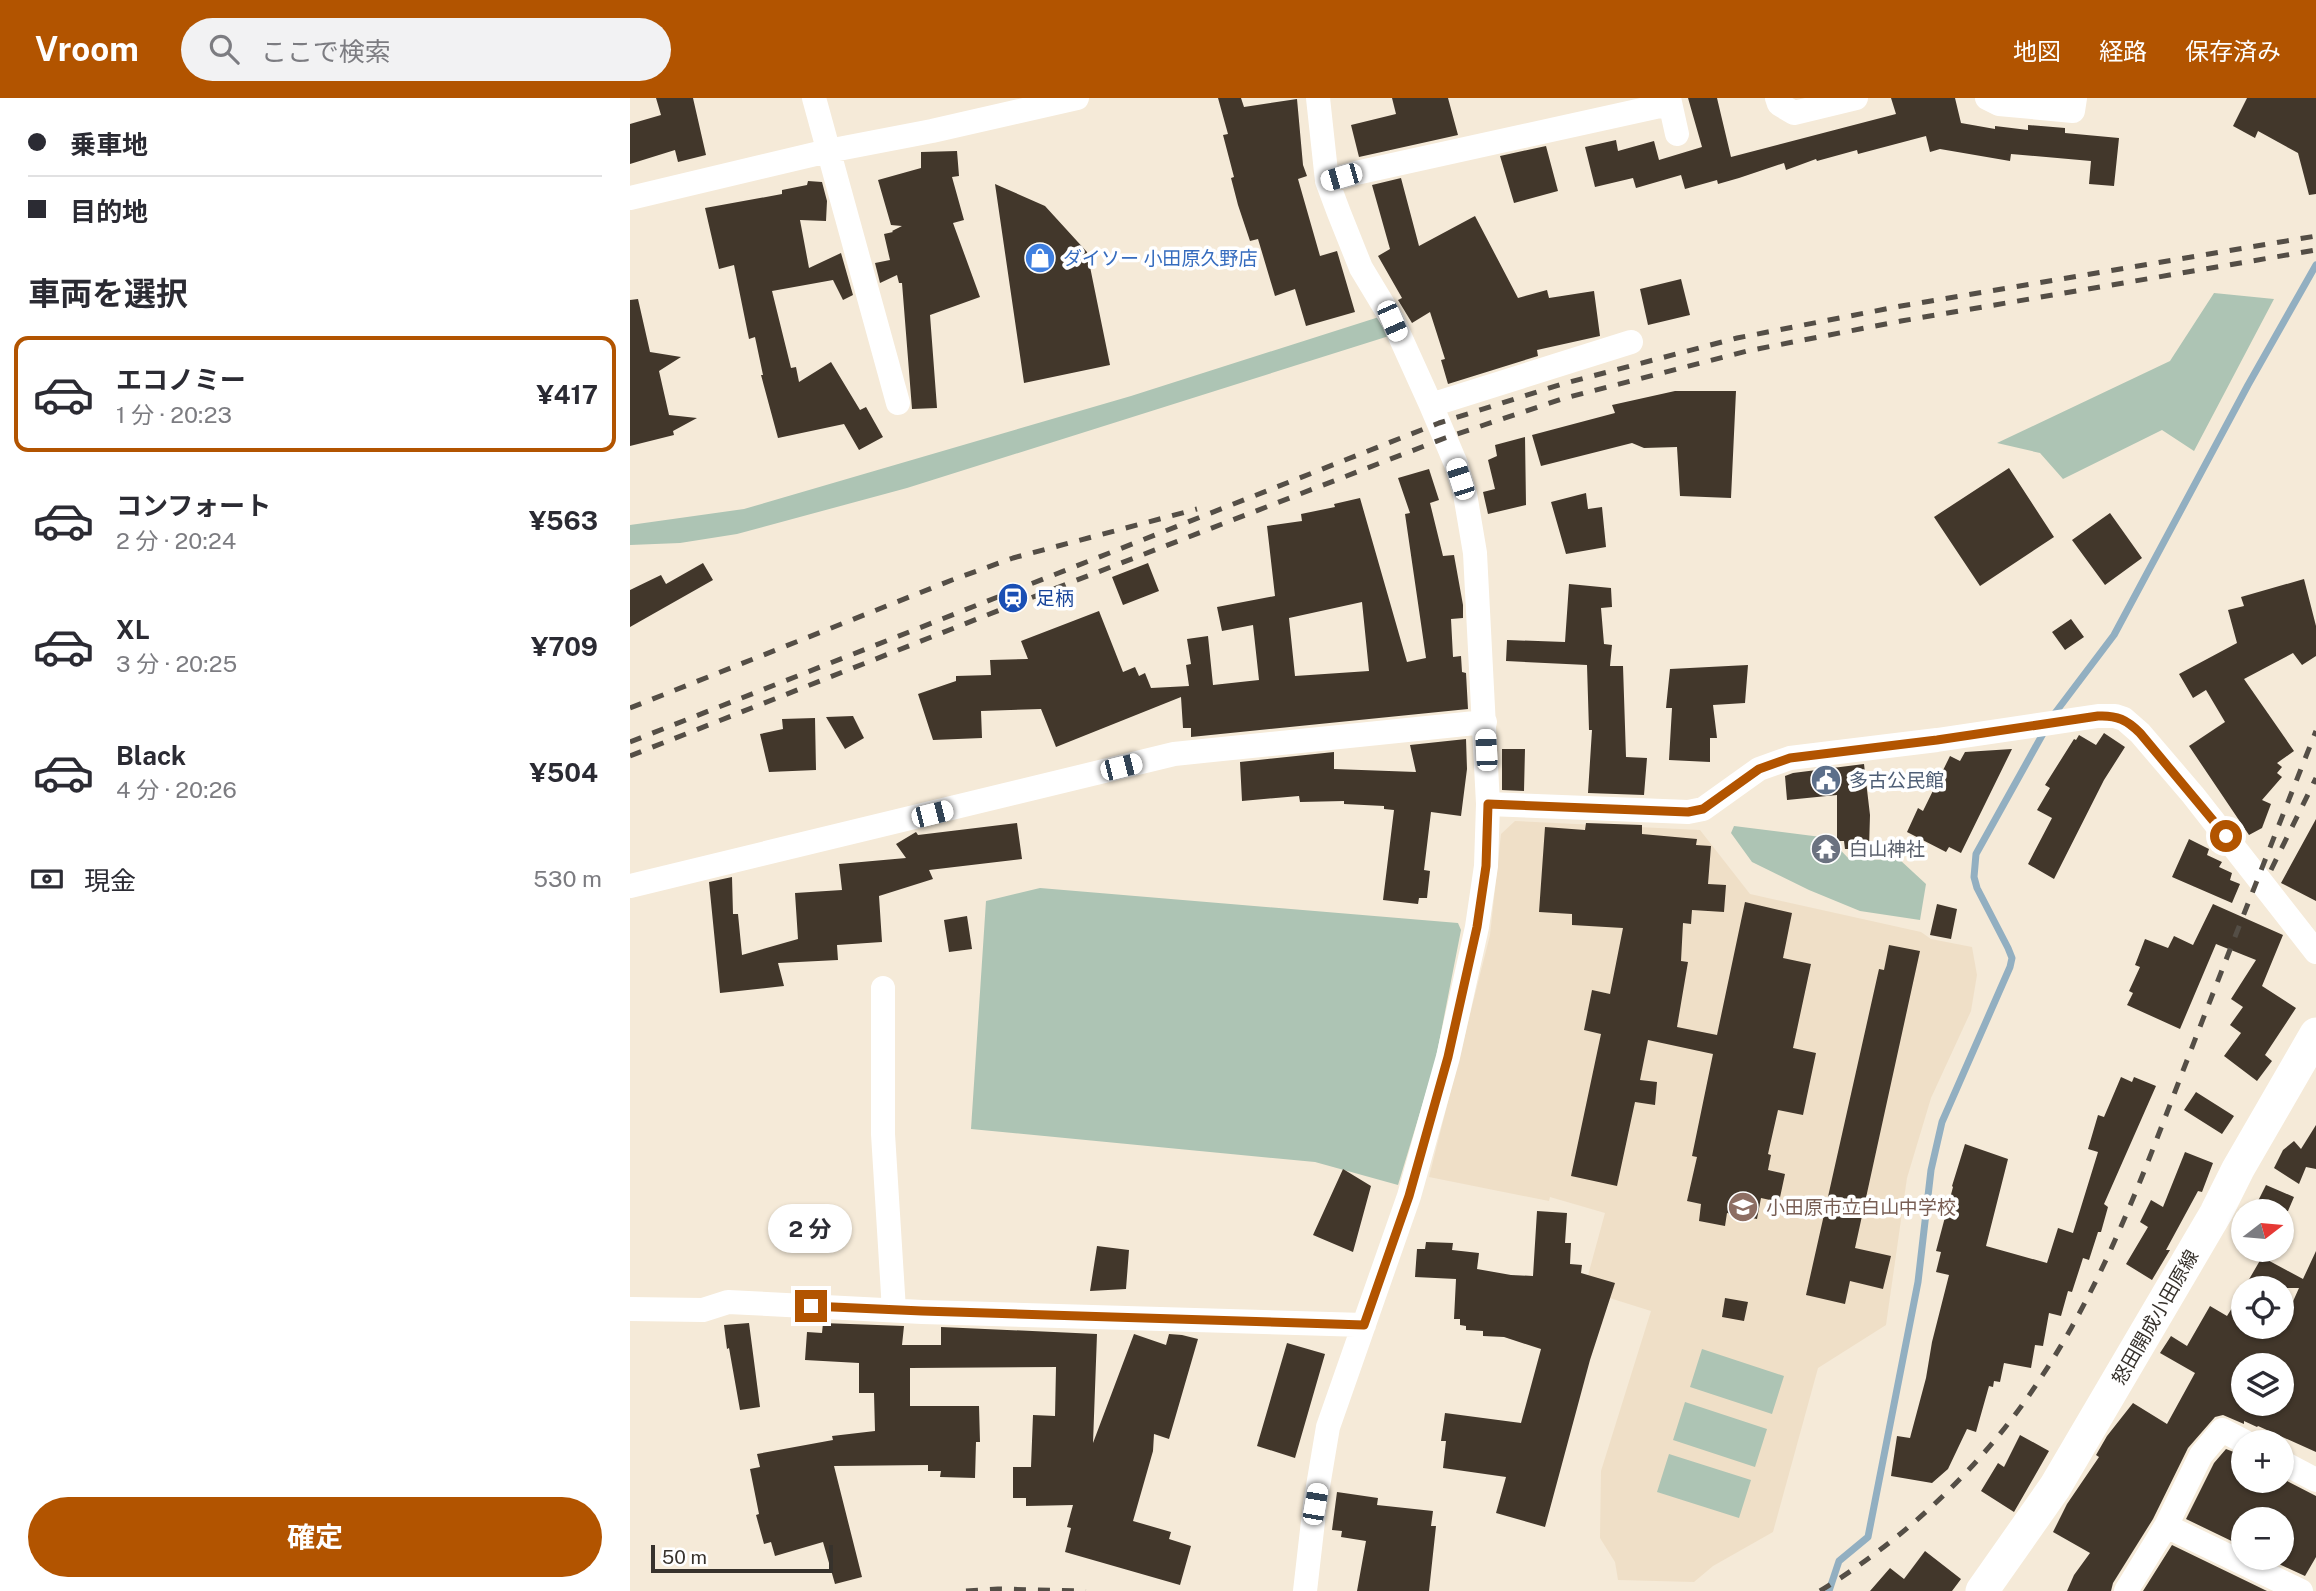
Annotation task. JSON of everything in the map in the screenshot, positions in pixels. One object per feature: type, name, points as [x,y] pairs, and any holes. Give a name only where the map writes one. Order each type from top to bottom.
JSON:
[{"type":"main road","name":"怒田開成小田原線","points":[[1982,1591],[2055,1487],[2216,1213],[2238,1169],[2316,1034]]},
{"type":"street","points":[[814,98],[898,403]]},
{"type":"street","points":[[630,198],[828,151],[1077,98]]},
{"type":"street","points":[[1305,1591],[1315,1504],[1328,1427],[1409,1196],[1448,1057],[1477,927],[1486,866],[1488,804],[1474,534],[1462,484],[1431,405],[1392,321],[1362,268],[1327,181],[1318,98]]},
{"type":"street","points":[[1777,98],[1779,104],[1794,113],[1856,98]]},
{"type":"street","points":[[1987,98],[1999,104],[2074,111],[2075,98]]},
{"type":"street","points":[[1327,181],[1669,101],[1677,134]]},
{"type":"street","points":[[1431,405],[1631,342]]},
{"type":"street","points":[[1488,804],[1688,812],[1703,809],[1759,769],[1775,761],[2115,716],[2132,726],[2193,795],[2316,952]]},
{"type":"street","points":[[630,886],[1174,754],[1485,723]]},
{"type":"street","points":[[883,988],[883,1134],[894,1310]]},
{"type":"street","points":[[630,1309],[703,1310],[728,1301],[894,1310],[1364,1325]]},
{"type":"street","points":[[2126,1591],[2166,1526],[2200,1455],[2222,1430],[2231,1435]]},
{"type":"street","points":[[2294,1468],[2316,1480]]},
{"type":"street","points":[[2166,1526],[2301,1591]]},
{"type":"shaded area","name":"小田原市立白山中学校","points":[[1515,821],[1700,830],[1750,894],[1921,932],[1931,939],[1972,947],[1977,975],[1971,1011],[1931,1098],[1907,1178],[1886,1325],[1818,1368],[1773,1532],[1713,1566],[1694,1582],[1618,1580],[1615,1562],[1600,1538],[1601,1471],[1651,1311],[1584,1290],[1605,1213],[1550,1197],[1549,1201],[1429,1177],[1490,935],[1501,834]]},
{"type":"green space","points":[[2214,293],[2274,299],[2194,451],[2162,430],[2063,479],[2040,453],[1997,443],[2170,361]]},
{"type":"green space","points":[[1379,317],[1389,336],[907,488],[737,534],[680,543],[630,545],[630,525],[744,509],[1131,396]]},
{"type":"green space","points":[[1734,826],[1829,838],[1849,859],[1900,860],[1926,884],[1920,920],[1860,911],[1752,862],[1731,833]]},
{"type":"green space","points":[[1040,888],[1458,923],[1461,930],[1435,1063],[1398,1185],[1315,1162],[971,1129],[986,901]]},
{"type":"green space","points":[[1702,1349],[1784,1376],[1772,1414],[1690,1387]]},
{"type":"green space","points":[[1685,1402],[1767,1429],[1755,1467],[1673,1440]]},
{"type":"green space","points":[[1669,1454],[1751,1480],[1739,1518],[1657,1492]]},
{"type":"building","points":[[656,98],[693,98],[706,155],[678,162],[675,150],[630,164],[630,124],[661,115]]},
{"type":"building","points":[[1218,98],[1241,98],[1244,107],[1297,99],[1303,165],[1307,176],[1298,179],[1320,256],[1337,251],[1355,312],[1306,326],[1295,289],[1275,296],[1258,239],[1250,241],[1238,205],[1223,135],[1228,134]]},
{"type":"building","points":[[1392,98],[1448,98],[1458,135],[1359,157],[1351,125],[1396,114]]},
{"type":"building","points":[[1688,98],[1717,98],[1731,157],[1896,114],[1891,98],[1955,98],[1961,123],[1995,129],[1995,126],[2028,130],[2028,125],[2065,128],[2065,133],[2119,138],[2114,186],[2089,184],[2091,161],[2011,154],[2010,161],[1940,149],[1930,152],[1926,136],[1858,154],[1857,150],[1817,161],[1816,159],[1786,170],[1784,163],[1718,184],[1717,180],[1685,189],[1681,175],[1636,188],[1633,178],[1595,187],[1585,147],[1616,140],[1618,151],[1654,141],[1659,160],[1702,147]]},
{"type":"building","points":[[2247,98],[2316,98],[2316,194],[2309,195],[2298,153],[2258,131],[2255,138],[2233,126]]},
{"type":"building","points":[[1546,146],[1558,191],[1514,203],[1500,156]]},
{"type":"building","points":[[957,151],[959,176],[952,177],[964,220],[953,223],[980,297],[930,315],[937,408],[912,409],[902,283],[899,283],[897,275],[880,283],[875,263],[890,260],[884,234],[902,226],[891,225],[878,180],[921,168],[921,152]]},
{"type":"building","points":[[1401,178],[1419,246],[1475,216],[1518,298],[1547,290],[1549,298],[1594,291],[1600,336],[1537,350],[1538,356],[1448,384],[1441,360],[1445,359],[1430,312],[1412,323],[1398,300],[1402,298],[1378,256],[1390,249],[1372,185]]},
{"type":"building","points":[[808,181],[822,182],[827,201],[826,221],[800,220],[809,268],[841,253],[853,295],[843,300],[833,280],[772,291],[791,368],[796,367],[799,382],[831,362],[860,410],[866,407],[883,437],[859,450],[844,424],[778,438],[761,375],[755,337],[749,339],[734,265],[719,269],[705,208],[782,194],[782,190],[807,185]]},
{"type":"building","points":[[995,184],[1045,206],[1087,252],[1110,365],[1024,383]]},
{"type":"building","points":[[1681,279],[1690,315],[1648,325],[1640,289]]},
{"type":"building","points":[[638,299],[650,352],[681,357],[659,371],[669,415],[697,418],[673,431],[674,435],[630,446],[630,300]]},
{"type":"building","points":[[1675,391],[1736,391],[1731,498],[1680,496],[1677,447],[1644,448],[1632,443],[1541,466],[1532,435],[1615,413],[1612,405]]},
{"type":"building","points":[[1525,437],[1526,505],[1488,514],[1483,492],[1495,489],[1488,460],[1497,456],[1495,445]]},
{"type":"building","points":[[2009,468],[2054,537],[1980,586],[1934,517]]},
{"type":"building","points":[[1429,469],[1439,500],[1430,503],[1443,556],[1454,555],[1463,605],[1463,618],[1451,619],[1453,657],[1461,656],[1462,672],[1466,673],[1468,709],[1191,737],[1191,728],[1183,728],[1181,697],[1056,747],[1041,709],[981,711],[982,738],[933,740],[918,694],[956,681],[956,676],[991,675],[990,660],[1028,659],[1021,641],[1099,611],[1123,672],[1135,667],[1139,676],[1145,673],[1151,688],[1189,686],[1186,665],[1191,664],[1187,639],[1208,636],[1213,685],[1259,680],[1253,625],[1222,631],[1217,607],[1275,596],[1267,526],[1302,521],[1301,514],[1335,507],[1334,504],[1360,498],[1407,662],[1426,658],[1405,514],[1410,513],[1398,478]],"holes":[[[1362,602],[1369,671],[1295,676],[1289,618]]]},
{"type":"building","points":[[1586,493],[1588,509],[1602,507],[1606,547],[1566,554],[1551,502]]},
{"type":"building","points":[[2110,513],[2142,558],[2105,585],[2072,540]]},
{"type":"building","points":[[703,563],[713,580],[630,627],[630,590],[661,575],[666,584]]},
{"type":"building","points":[[1148,563],[1159,591],[1123,605],[1112,577]]},
{"type":"building","points":[[2304,579],[2316,626],[2316,656],[2302,665],[2293,653],[2244,679],[2294,751],[2277,763],[2282,767],[2277,773],[2282,777],[2262,800],[2271,804],[2262,828],[2249,835],[2189,746],[2225,722],[2206,690],[2193,698],[2179,674],[2237,643],[2228,610],[2244,606],[2241,597]]},
{"type":"building","points":[[1569,584],[1611,588],[1612,607],[1601,608],[1604,644],[1612,645],[1610,666],[1623,666],[1626,757],[1647,758],[1644,795],[1588,793],[1592,730],[1589,730],[1587,665],[1506,661],[1507,640],[1565,642]]},
{"type":"building","points":[[2071,619],[2084,637],[2065,650],[2052,632]]},
{"type":"building","points":[[1748,665],[1745,703],[1713,705],[1717,738],[1710,738],[1710,762],[1669,760],[1672,708],[1666,708],[1670,669]]},
{"type":"building","points":[[853,716],[864,738],[845,749],[826,717]]},
{"type":"building","points":[[815,718],[816,770],[769,772],[760,734],[783,729],[782,719]]},
{"type":"building","points":[[2104,733],[2125,747],[2104,780],[2054,879],[2028,864],[2052,818],[2037,810],[2050,788],[2045,785],[2074,739],[2079,735],[2096,745]]},
{"type":"building","points":[[1466,739],[1467,769],[1461,816],[1431,812],[1424,870],[1430,871],[1427,898],[1419,898],[1418,904],[1383,900],[1394,810],[1384,809],[1384,806],[1344,804],[1344,801],[1300,802],[1299,796],[1242,801],[1240,762],[1334,752],[1334,769],[1416,772],[1410,745]]},
{"type":"building","points":[[1502,749],[1525,749],[1524,791],[1502,790]]},
{"type":"building","points":[[2012,749],[1961,853],[1949,847],[1946,852],[1907,832],[1918,808],[1923,811],[1950,756],[1960,761],[1965,752]]},
{"type":"building","points":[[1864,764],[1870,815],[1869,849],[1845,849],[1844,841],[1837,841],[1837,795],[1787,800],[1785,776]]},
{"type":"building","points":[[2316,819],[2316,901],[2281,883]]},
{"type":"building","points":[[1017,823],[1022,859],[929,870],[933,879],[879,896],[882,942],[837,945],[838,960],[778,963],[784,986],[720,993],[709,882],[732,877],[733,914],[738,914],[742,955],[798,939],[795,893],[842,890],[839,864],[906,858],[896,844],[916,832],[918,835]]},
{"type":"building","points":[[1586,823],[1642,825],[1642,834],[1697,839],[1696,845],[1711,846],[1708,884],[1726,885],[1724,912],[1692,910],[1691,924],[1683,923],[1681,961],[1688,962],[1677,1027],[1717,1035],[1745,902],[1792,913],[1783,958],[1811,964],[1793,1048],[1816,1053],[1803,1115],[1778,1110],[1768,1154],[1771,1155],[1768,1170],[1785,1174],[1779,1202],[1761,1198],[1757,1219],[1727,1213],[1725,1226],[1699,1221],[1701,1204],[1687,1201],[1697,1157],[1692,1156],[1713,1054],[1648,1040],[1640,1080],[1657,1082],[1655,1105],[1635,1102],[1617,1186],[1571,1176],[1601,1034],[1584,1030],[1592,990],[1610,994],[1623,928],[1572,925],[1572,914],[1539,912],[1545,827],[1585,830]]},
{"type":"building","points":[[2189,839],[2209,849],[2207,855],[2222,862],[2219,867],[2232,873],[2230,880],[2240,884],[2232,903],[2172,877]]},
{"type":"building","points":[[1937,904],[1957,909],[1951,939],[1930,935]]},
{"type":"building","points":[[2213,904],[2283,935],[2262,986],[2296,1008],[2265,1055],[2272,1061],[2257,1081],[2224,1056],[2241,1033],[2230,1025],[2243,1007],[2231,999],[2256,960],[2216,944],[2180,1029],[2127,1005],[2133,993],[2129,991],[2140,967],[2135,965],[2145,939],[2168,948],[2174,936],[2193,945]]},
{"type":"building","points":[[967,916],[972,949],[949,952],[944,920]]},
{"type":"building","points":[[1889,945],[1920,951],[1855,1248],[1891,1256],[1883,1289],[1850,1281],[1845,1304],[1806,1295],[1879,969],[1884,970]]},
{"type":"building","points":[[2121,1077],[2132,1082],[2134,1077],[2156,1086],[2104,1204],[2108,1207],[2101,1232],[2098,1232],[2089,1260],[2083,1258],[2072,1292],[2068,1291],[2061,1316],[2049,1313],[2043,1346],[2035,1345],[2031,1368],[2004,1363],[2000,1382],[1994,1381],[1993,1387],[1989,1386],[1976,1432],[1967,1429],[1948,1469],[1932,1483],[1891,1476],[1897,1436],[1910,1438],[1949,1275],[1936,1272],[1941,1252],[1936,1251],[1965,1144],[2008,1159],[1986,1246],[2047,1263],[2058,1228],[2073,1233],[2098,1152],[2088,1149],[2098,1115],[2104,1117]]},
{"type":"building","points":[[2196,1092],[2234,1116],[2222,1134],[2184,1110]]},
{"type":"building","points":[[2316,1125],[2316,1169],[2306,1167],[2299,1184],[2274,1168],[2283,1150],[2294,1141],[2301,1149]]},
{"type":"building","points":[[2185,1152],[2213,1163],[2202,1192],[2198,1191],[2166,1250],[2170,1250],[2152,1280],[2126,1264],[2148,1227],[2140,1222],[2151,1200],[2163,1207]]},
{"type":"building","points":[[1343,1169],[1371,1186],[1353,1252],[1313,1235]]},
{"type":"building","points":[[2266,1185],[2294,1197],[2293,1199],[2259,1199]]},
{"type":"building","points":[[1537,1211],[1567,1213],[1565,1243],[1571,1243],[1570,1264],[1582,1265],[1581,1273],[1615,1283],[1590,1360],[1545,1527],[1496,1513],[1506,1477],[1443,1468],[1446,1441],[1441,1441],[1445,1413],[1521,1423],[1541,1349],[1504,1337],[1483,1336],[1483,1331],[1466,1330],[1466,1326],[1460,1325],[1460,1319],[1454,1319],[1456,1279],[1415,1277],[1417,1249],[1425,1249],[1426,1242],[1453,1243],[1452,1250],[1479,1253],[1477,1269],[1533,1276]]},
{"type":"building","points":[[1097,1246],[1129,1250],[1126,1289],[1090,1291]]},
{"type":"building","points":[[2316,1251],[2316,1452],[2294,1442],[2294,1430],[2267,1430],[2223,1415],[2215,1417],[2188,1448],[2153,1519],[2113,1583],[2111,1591],[2067,1591],[2074,1575],[2090,1553],[2053,1532],[2067,1504],[2099,1457],[2096,1455],[2107,1436],[2133,1403],[2167,1424],[2195,1373],[2160,1353],[2171,1336],[2187,1346],[2210,1306],[2227,1316],[2231,1310],[2231,1339],[2294,1339],[2294,1299],[2299,1288],[2294,1288],[2294,1276],[2251,1276],[2259,1262],[2271,1262],[2303,1279]]},
{"type":"building","points":[[1725,1298],[1748,1302],[1744,1321],[1722,1317]]},
{"type":"building","points":[[749,1323],[760,1407],[740,1410],[724,1325]]},
{"type":"building","points":[[823,1323],[904,1326],[902,1345],[941,1345],[941,1327],[1097,1334],[1093,1443],[1134,1334],[1166,1345],[1169,1334],[1198,1339],[1169,1439],[1154,1434],[1153,1451],[1133,1521],[1171,1532],[1169,1539],[1191,1546],[1180,1585],[1065,1552],[1071,1528],[1067,1527],[1073,1505],[1026,1506],[1026,1498],[1013,1498],[1013,1467],[1031,1467],[1033,1415],[1055,1416],[1056,1367],[910,1368],[910,1406],[979,1406],[980,1442],[976,1442],[975,1478],[940,1477],[941,1471],[928,1471],[928,1465],[834,1466],[862,1577],[835,1584],[823,1542],[775,1556],[771,1542],[764,1544],[756,1515],[759,1514],[750,1469],[760,1467],[757,1454],[833,1440],[832,1436],[875,1431],[874,1393],[859,1393],[859,1363],[805,1360],[807,1332],[822,1333]]},
{"type":"building","points":[[1287,1343],[1325,1354],[1295,1458],[1257,1446]]},
{"type":"building","points":[[2020,1435],[2049,1451],[2014,1512],[1981,1491],[1998,1463],[2004,1467]]},
{"type":"building","points":[[2226,1449],[2231,1451],[2231,1493],[2294,1493],[2294,1485],[2316,1496],[2316,1557],[2305,1576],[2292,1570],[2294,1507],[2231,1507],[2231,1541],[2186,1519],[2214,1463]]},
{"type":"building","points":[[1337,1492],[1378,1498],[1377,1505],[1433,1511],[1431,1526],[1436,1526],[1429,1591],[1357,1591],[1366,1541],[1341,1537],[1342,1531],[1332,1530]]},
{"type":"building","points":[[2172,1545],[2267,1591],[2143,1591]]},
{"type":"building","points":[[1925,1551],[1961,1579],[1952,1591],[1870,1591],[1890,1568],[1904,1579]]},
{"type":"waterway","points":[[2052,717],[2114,635],[2248,385],[2316,265]]},
{"type":"waterway","points":[[1829,1591],[1839,1561],[1868,1537],[1918,1282],[1931,1170],[1942,1122],[2012,958],[1977,888],[1974,877],[1976,854],[2045,730]]},
{"type":"railway","points":[[630,742],[1439,423],[1562,384],[1737,338],[1901,306],[2316,236]]},
{"type":"railway","points":[[630,756],[1445,438],[1565,398],[1747,351],[1901,321],[2316,250]]},
{"type":"railway","points":[[630,708],[1013,558],[1197,509]]},
{"type":"railway","points":[[1820,1591],[1884,1547],[1943,1496],[1996,1439],[2066,1338],[2107,1258],[2142,1176],[2316,731]]},
{"type":"railway","points":[[2271,870],[2316,778]]},
{"type":"railway","points":[[966,1591],[1086,1591]]},
{"type":"place","name":"ダイソー 小田原久野店","points":[[1040,258]]},
{"type":"place","name":"足柄","points":[[1013,598]]},
{"type":"place","name":"多古公民館","points":[[1826,780]]},
{"type":"place","name":"白山神社","points":[[1826,849]]},
{"type":"place","name":"小田原市立白山中学校","points":[[1743,1207]]},
{"type":"route","points":[[811,1306],[1364,1325],[1409,1196],[1448,1057],[1477,927],[1486,866],[1488,804],[1688,812],[1703,809],[1759,769],[1775,761],[2098,716],[2115,716],[2124,719],[2140,733],[2226,836]]}]
